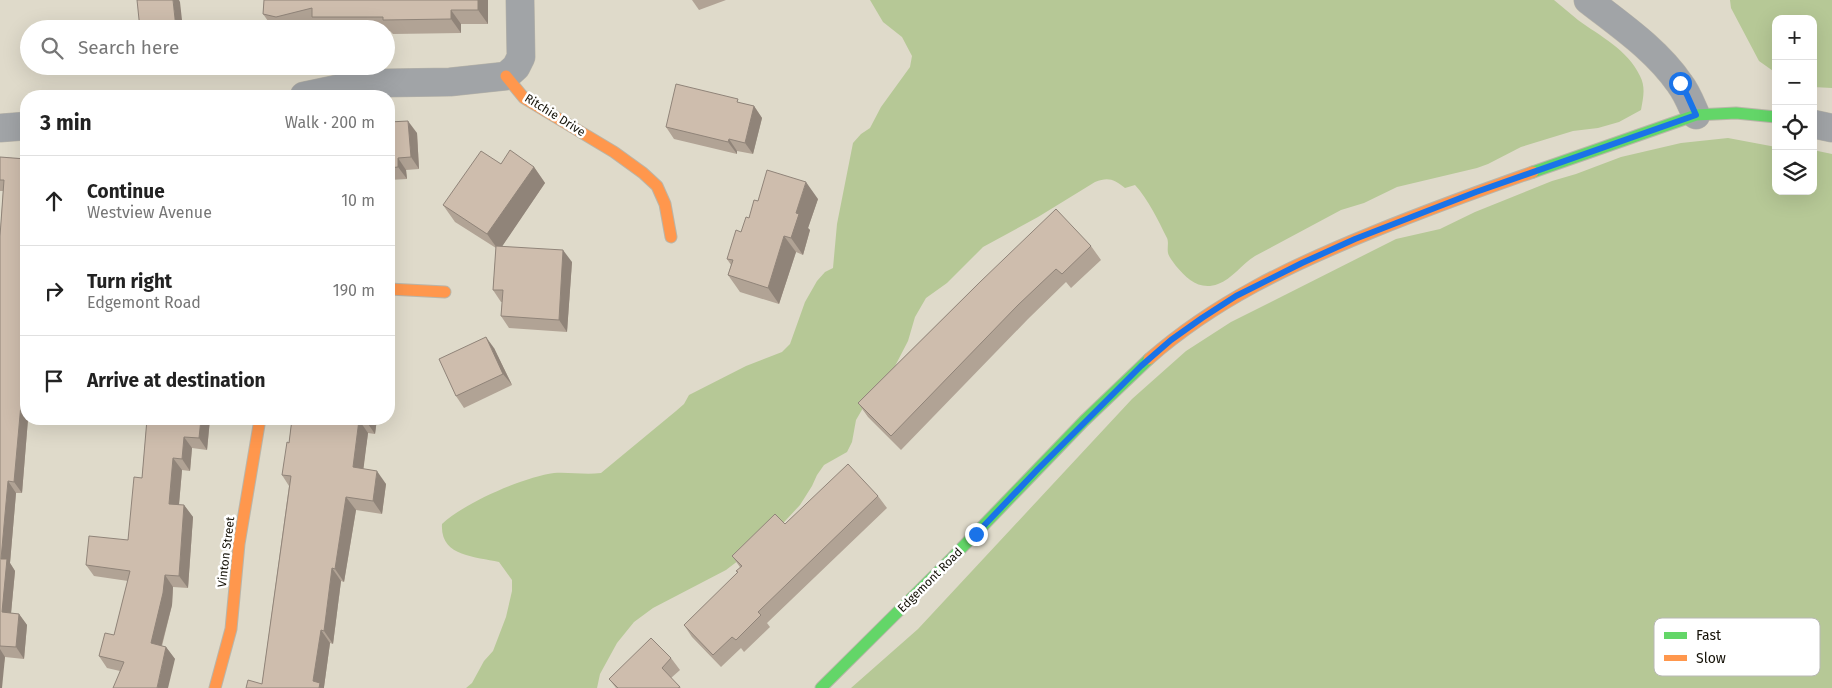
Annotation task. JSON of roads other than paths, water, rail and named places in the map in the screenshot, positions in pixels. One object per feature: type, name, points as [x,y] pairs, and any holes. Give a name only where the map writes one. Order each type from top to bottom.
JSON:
[{"type":"street","points":[[332,90],[385,83],[450,82],[506,76],[516,67],[521,57],[520,0]]},
{"type":"street","points":[[1588,0],[1652,52],[1687,95],[1696,115]]},
{"type":"street","name":"Ritchie Drive","points":[[506,76],[524,98],[614,152],[643,173],[657,186],[666,204],[672,237]]},
{"type":"street","name":"Edgemont Road","points":[[821,688],[928,583],[1099,406],[1171,340],[1202,318],[1264,281],[1355,239],[1476,192],[1696,115],[1725,112],[1772,116]]},
{"type":"street","points":[[1817,125],[1832,128]]},
{"type":"street","points":[[0,128],[20,126]]},
{"type":"street","points":[[395,289],[445,292]]},
{"type":"street","name":"Vinton Street","points":[[215,688],[231,629],[239,544],[259,425]]}]
